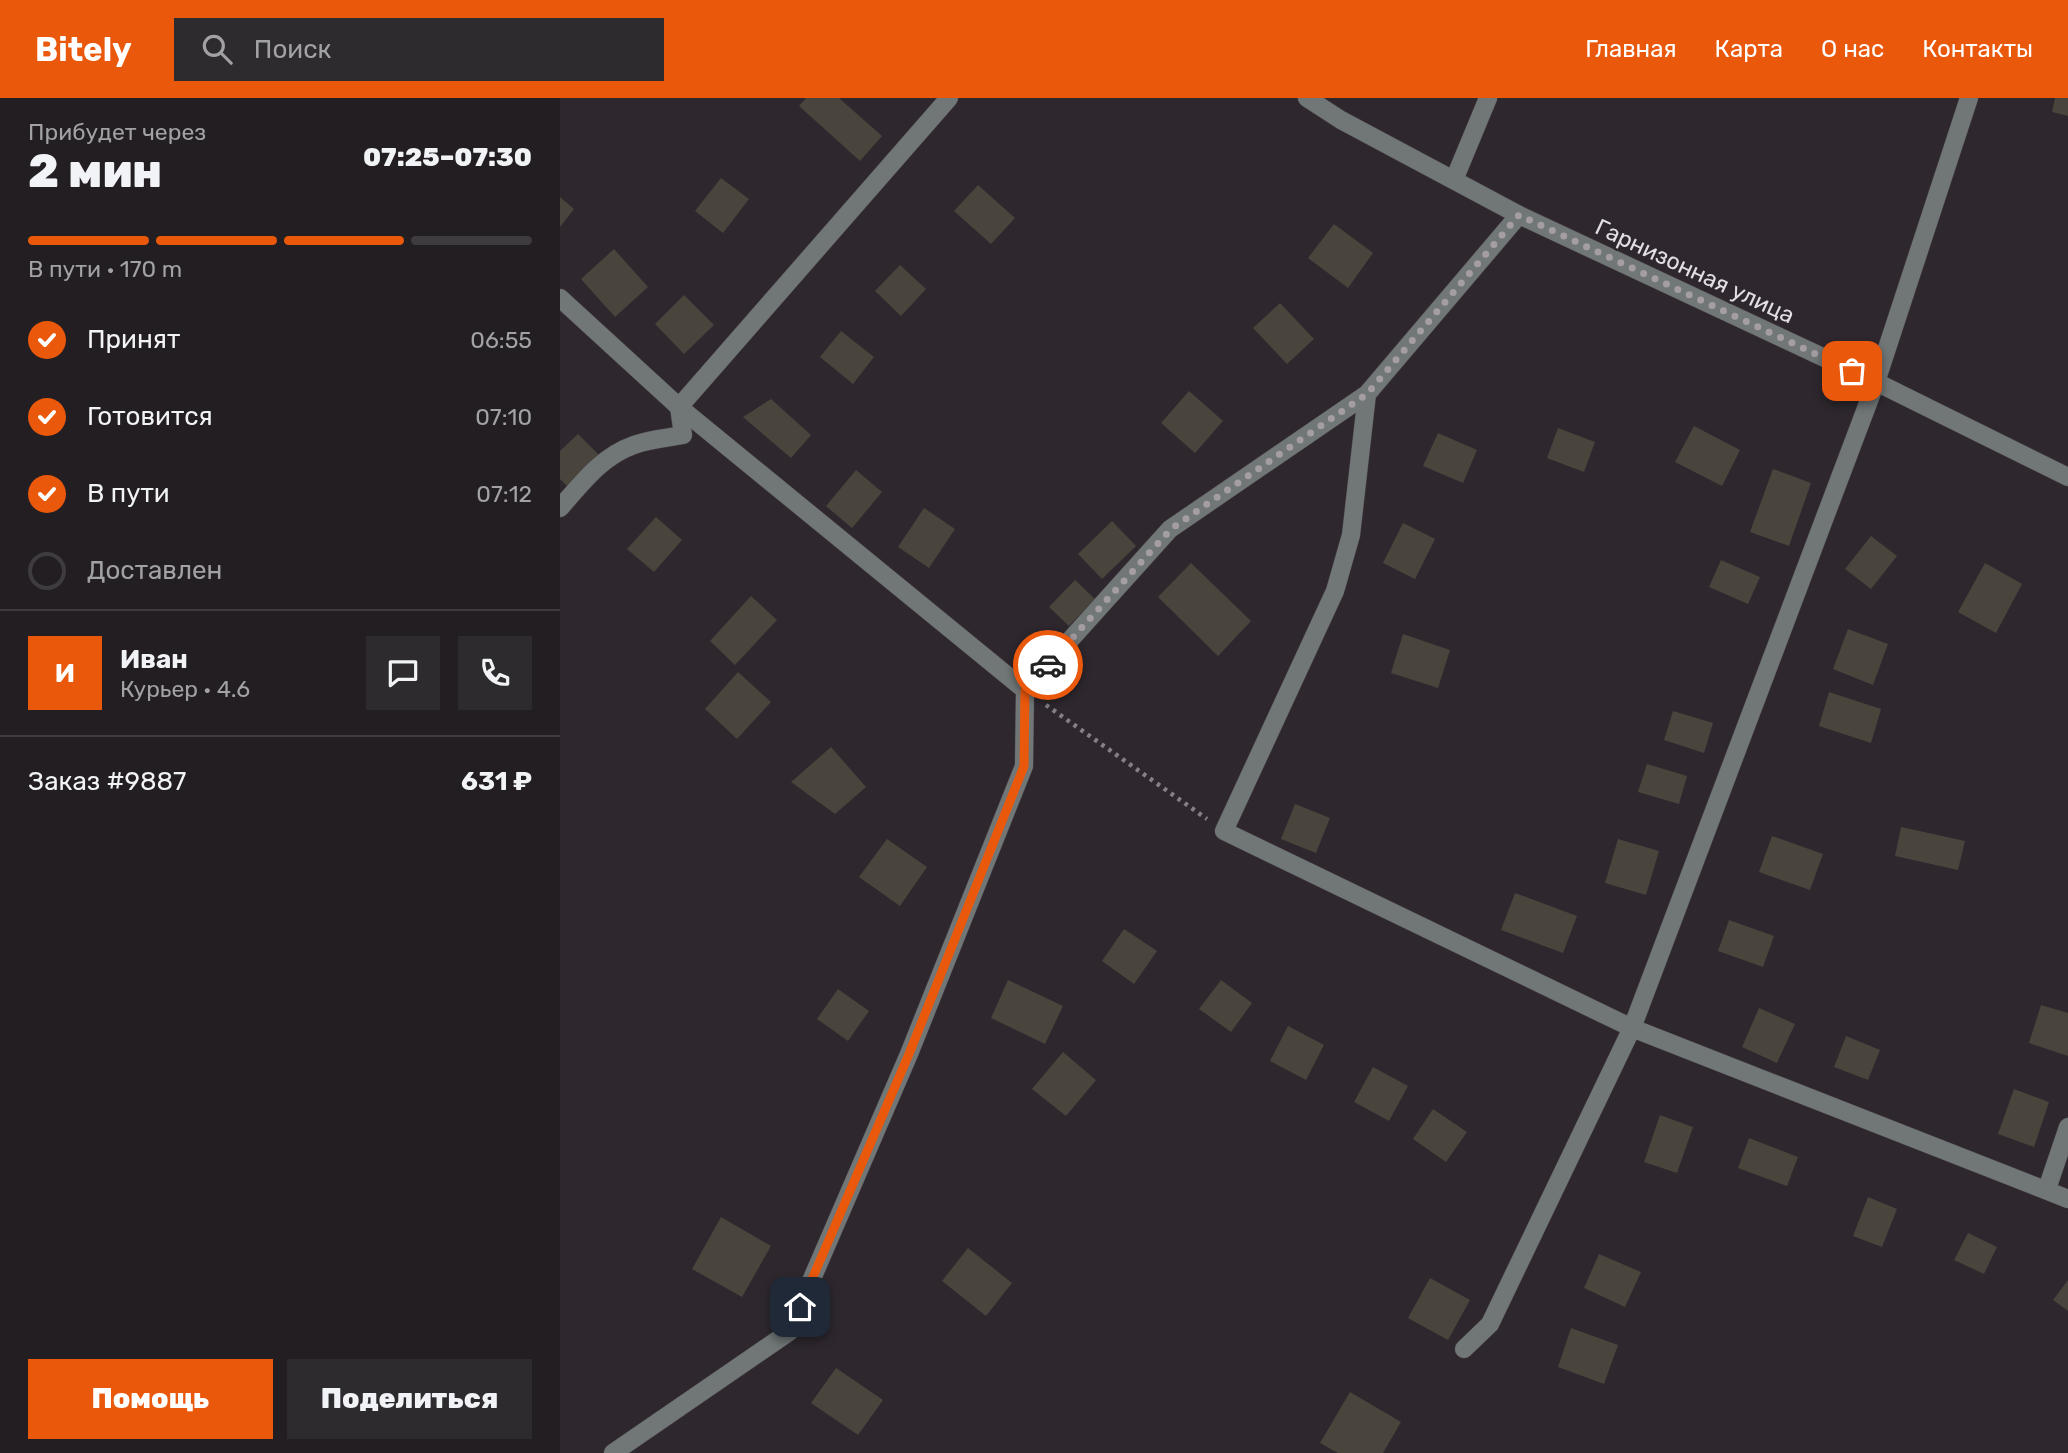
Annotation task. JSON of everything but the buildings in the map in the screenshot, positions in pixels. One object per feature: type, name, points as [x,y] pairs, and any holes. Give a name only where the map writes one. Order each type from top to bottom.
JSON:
[{"type":"street","points":[[560,508],[591,472],[617,453],[636,444],[683,435],[679,407],[949,98]]},
{"type":"street","name":"Гарнизонная улица","points":[[1307,98],[1341,120],[1519,215],[1876,382],[2068,477]]},
{"type":"street","points":[[1454,180],[1488,98]]},
{"type":"street","points":[[1464,1349],[1490,1324],[1632,1028],[1876,382],[1969,98]]},
{"type":"street","points":[[613,1453],[789,1332],[909,1054],[1024,766],[1025,690],[1171,529],[1367,394],[1519,215]]},
{"type":"street","points":[[560,299],[679,407],[1025,690]]},
{"type":"street","points":[[1367,394],[1351,535],[1335,591],[1224,831],[1632,1028],[2068,1199]]},
{"type":"street","points":[[2047,1189],[2068,1126]]},
{"type":"path","points":[[1025,690],[1224,831]]},
{"type":"way so far","points":[[1048,665],[1171,529],[1367,394],[1519,215],[1852,371]]},
{"type":"route","points":[[800,1307],[909,1054],[1024,766],[1025,690],[1048,665]]}]
